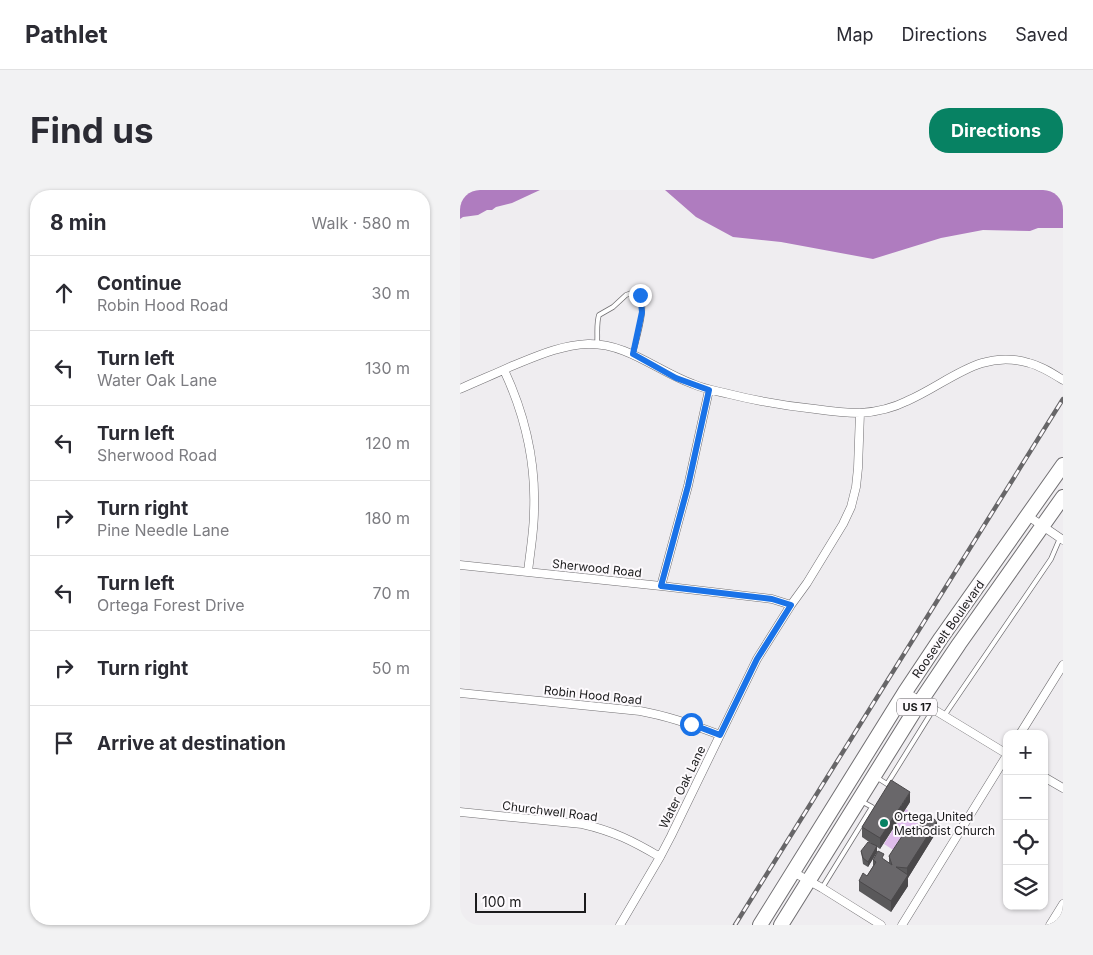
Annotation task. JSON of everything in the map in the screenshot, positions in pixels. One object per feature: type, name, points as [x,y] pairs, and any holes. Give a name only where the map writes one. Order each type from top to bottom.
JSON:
[{"type":"highway","name":"Roosevelt Boulevard","points":[[760,925],[905,692],[1063,465]]},
{"type":"highway","name":"Roosevelt Boulevard","points":[[781,925],[920,702],[1063,497]]},
{"type":"street","points":[[460,389],[538,355],[572,346],[597,345],[615,347],[633,354],[676,378],[709,390],[780,405],[860,413],[897,406],[966,369],[989,360],[1011,360],[1031,363],[1063,380]]},
{"type":"street","points":[[504,370],[514,391],[528,434],[534,474],[534,511],[528,572]]},
{"type":"street","points":[[661,586],[688,486],[709,390]]},
{"type":"street","name":"Water Oak Lane","points":[[620,925],[660,857],[757,659],[807,583],[843,524],[851,507],[858,468],[860,413]]},
{"type":"street","points":[[1028,516],[1061,539]]},
{"type":"street","name":"Sherwood Road","points":[[460,565],[772,599],[791,605]]},
{"type":"street","points":[[1022,730],[1063,665]]},
{"type":"street","points":[[905,692],[1003,753]]},
{"type":"street","name":"Robin Hood Road","points":[[460,693],[640,711],[668,716],[720,735]]},
{"type":"street","points":[[902,925],[1003,761]]},
{"type":"street","points":[[1048,779],[1063,788]]},
{"type":"street","name":"Churchwell Road","points":[[460,812],[582,824],[616,833],[660,857]]},
{"type":"street","points":[[793,872],[881,925]]},
{"type":"street","points":[[1050,925],[1063,904]]},
{"type":"lane","points":[[597,345],[597,322],[599,315],[613,307],[626,295],[636,291],[640,295],[642,312],[633,354]]},
{"type":"lane","points":[[944,716],[1051,559],[1061,539]]},
{"type":"lane","points":[[874,776],[887,784],[933,710]]},
{"type":"lane","points":[[822,888],[872,807],[859,800]]},
{"type":"shaded area","points":[[460,190],[540,190],[512,203],[460,219]]},
{"type":"shaded area","points":[[665,190],[1063,190],[1063,228],[1038,228],[1030,231],[983,230],[941,238],[873,259],[781,242],[733,237],[696,217]]},
{"type":"shaded area","points":[[906,809],[921,820],[898,853],[884,844]]},
{"type":"building","name":"Ortega United Methodist Church","points":[[891,780],[910,792],[880,838],[862,827]]},
{"type":"building","points":[[926,814],[937,821],[907,868],[896,867],[908,875],[891,901],[859,881],[863,873],[867,876],[876,862],[873,860],[878,851],[884,854],[882,858],[892,865],[889,856],[908,827],[913,830],[916,829]]},
{"type":"building","points":[[868,842],[877,846],[868,862],[863,858],[861,851]]},
{"type":"railway","points":[[735,925],[1063,399]]},
{"type":"place","name":"Ortega United Methodist Church","points":[[884,823]]},
{"type":"route","points":[[640,295],[642,305],[641,322],[633,354],[676,378],[709,390],[688,486],[661,586],[772,599],[791,605],[757,659],[720,735],[691,724]]}]
